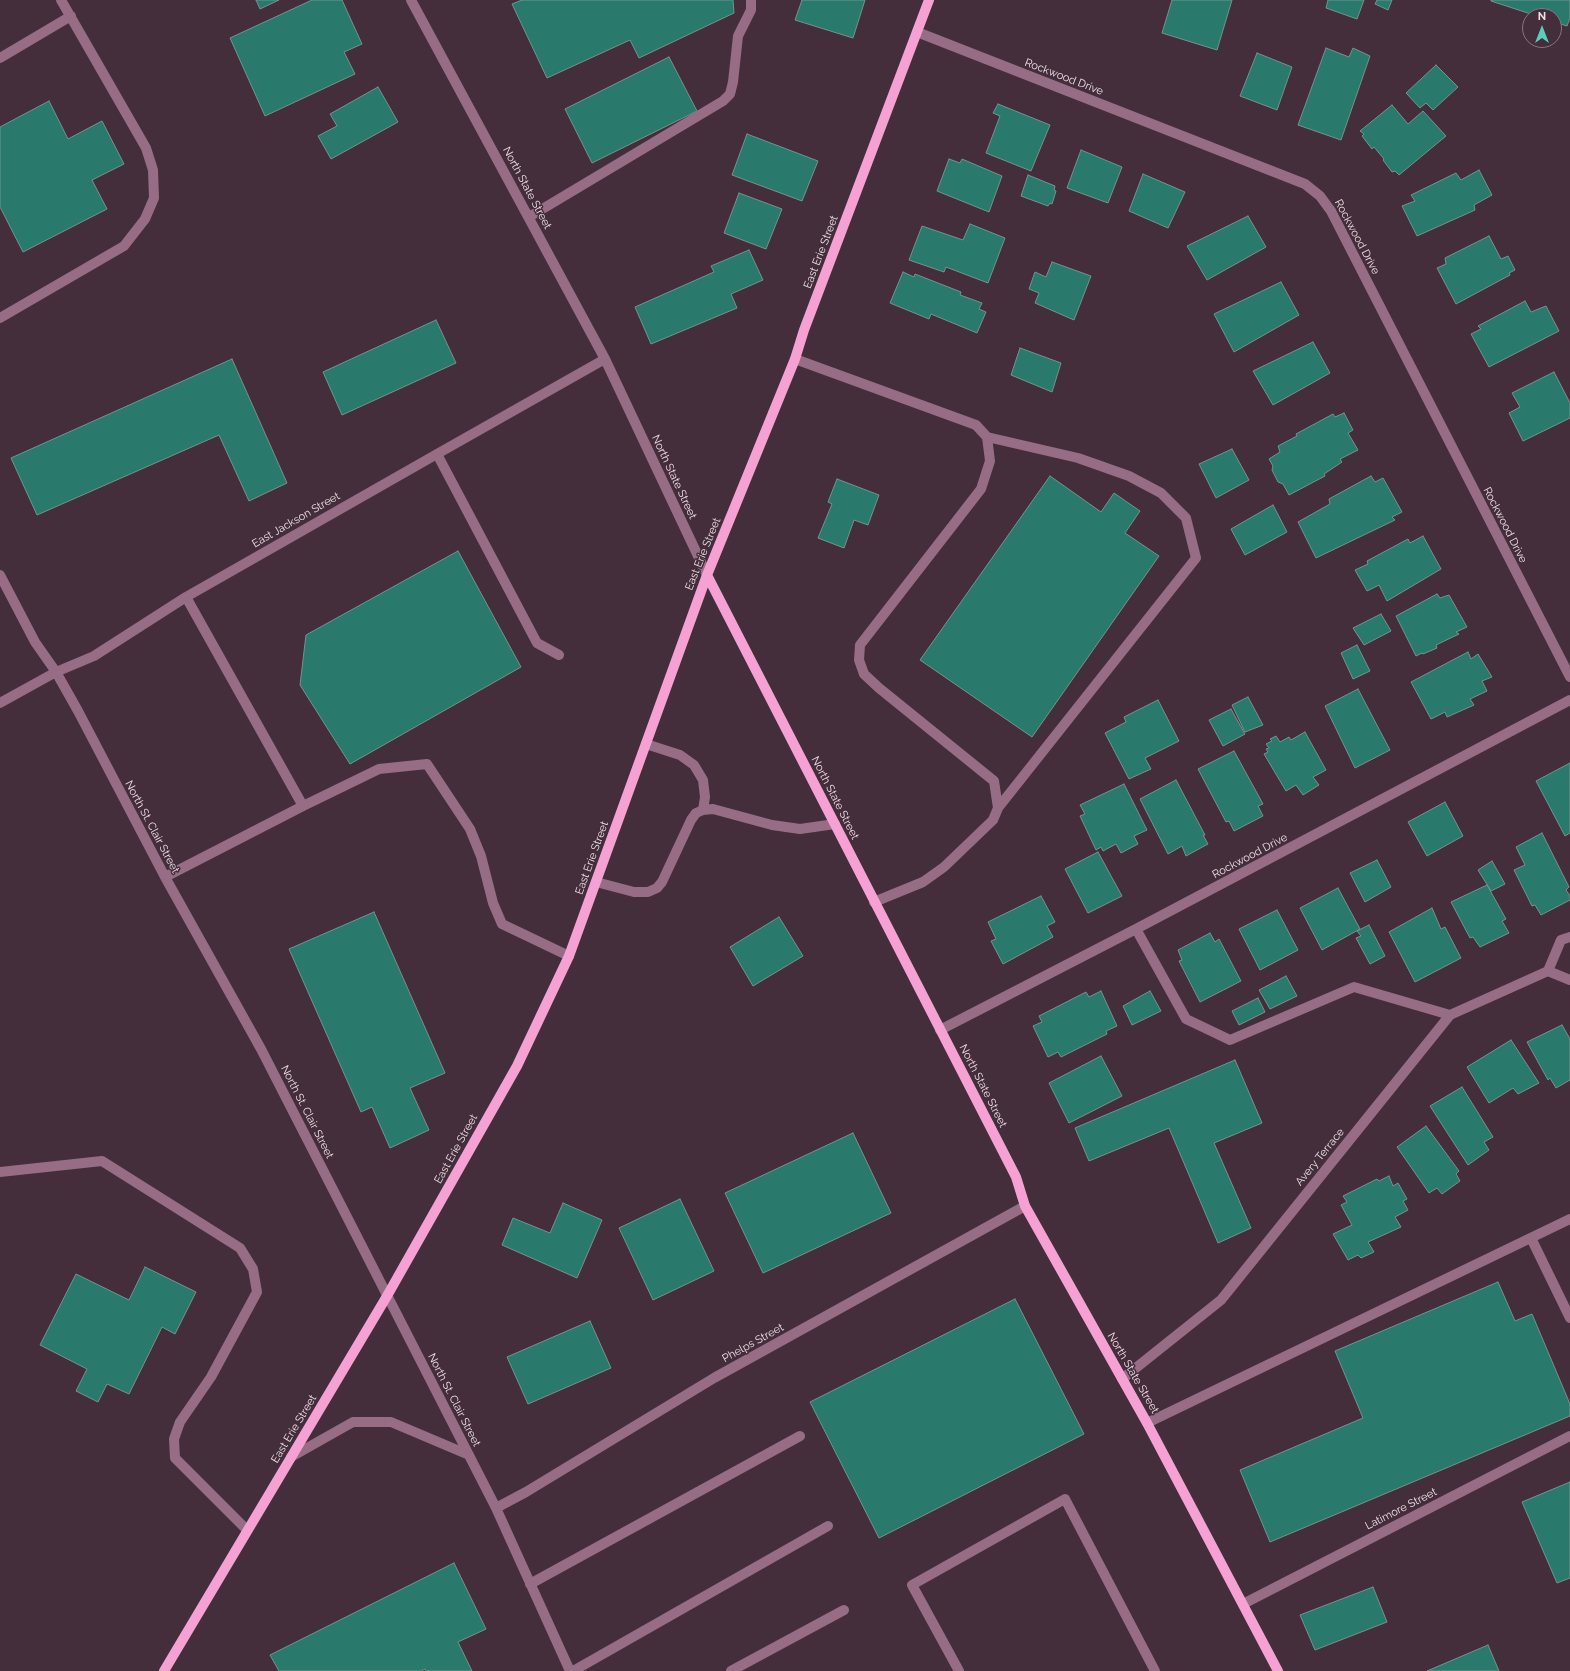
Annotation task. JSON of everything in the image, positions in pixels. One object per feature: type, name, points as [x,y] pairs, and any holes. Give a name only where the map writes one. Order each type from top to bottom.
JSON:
[{"type":"main road","name":"East Erie Street","points":[[164,1671],[386,1296],[517,1066],[569,956],[707,575],[795,358],[807,322],[929,0]]},
{"type":"main road","name":"North State Street","points":[[707,575],[1016,1176],[1025,1206],[1147,1423],[1278,1671]]},
{"type":"street","points":[[0,318],[124,246],[145,220],[154,198],[153,170],[146,148],[61,0]]},
{"type":"street","name":"North State Street","points":[[411,0],[606,359],[707,575]]},
{"type":"street","points":[[529,217],[723,101],[730,94],[733,82],[738,36],[751,10],[751,0]]},
{"type":"street","points":[[0,58],[70,16]]},
{"type":"street","name":"Rockwood Drive","points":[[917,32],[1305,184],[1320,196],[1331,211],[1570,677]]},
{"type":"street","points":[[795,358],[976,425],[987,437],[1078,458],[1129,476],[1161,493],[1186,518],[1196,558],[998,808],[993,820],[944,867],[923,882],[874,902]]},
{"type":"street","name":"East Jackson Street","points":[[0,703],[56,672],[94,656],[186,597],[606,359]]},
{"type":"street","points":[[987,437],[990,461],[981,489],[860,645],[859,660],[864,674],[879,688],[994,781],[998,808]]},
{"type":"street","points":[[437,454],[537,643],[560,655]]},
{"type":"street","name":"North St. Clair Street","points":[[0,575],[35,642],[56,672],[165,877],[261,1048],[386,1296],[496,1508],[571,1671]]},
{"type":"street","points":[[186,597],[303,806]]},
{"type":"street","name":"Rockwood Drive","points":[[940,1030],[1136,929],[1570,700]]},
{"type":"street","points":[[646,744],[680,755],[694,765],[702,780],[705,797],[703,810]]},
{"type":"street","points":[[165,877],[303,806],[379,769],[427,764],[470,829],[481,856],[493,903],[502,924],[569,956]]},
{"type":"street","points":[[596,882],[634,892],[648,892],[657,888],[662,882],[691,820],[696,813],[703,810],[713,809],[772,825],[800,829],[835,824]]},
{"type":"street","points":[[1136,929],[1186,1019],[1230,1040],[1354,987],[1450,1015]]},
{"type":"street","points":[[1570,937],[1561,940],[1548,971],[1570,980]]},
{"type":"street","name":"Avery Terrace","points":[[1122,1378],[1221,1300],[1450,1015],[1548,971]]},
{"type":"street","points":[[0,1172],[102,1161],[240,1248],[253,1269],[257,1292],[211,1377],[180,1422],[174,1439],[176,1458],[247,1530]]},
{"type":"street","name":"Phelps Street","points":[[496,1508],[526,1492],[714,1378],[1025,1206]]},
{"type":"street","points":[[1147,1423],[1570,1219]]},
{"type":"street","points":[[1531,1238],[1570,1318]]},
{"type":"street","points":[[291,1457],[353,1422],[391,1422],[469,1455]]},
{"type":"street","points":[[530,1584],[800,1436]]},
{"type":"street","name":"Latimore Street","points":[[1243,1604],[1570,1436]]},
{"type":"street","points":[[959,1671],[912,1585],[1065,1499],[1155,1671]]},
{"type":"street","points":[[571,1671],[828,1526]]},
{"type":"street","points":[[731,1671],[844,1610]]},
{"type":"building","points":[[256,0],[279,0],[260,9]]},
{"type":"building","points":[[312,0],[342,0],[362,44],[344,52],[355,74],[265,116],[230,38]]},
{"type":"building","points":[[522,0],[733,0],[734,13],[639,58],[630,40],[547,78],[512,4]]},
{"type":"building","points":[[802,0],[865,0],[853,38],[795,20]]},
{"type":"building","points":[[1172,0],[1232,0],[1217,50],[1162,33]]},
{"type":"building","points":[[1328,0],[1364,0],[1357,19],[1326,8]]},
{"type":"building","points":[[1377,0],[1392,0],[1388,10],[1375,4]]},
{"type":"building","points":[[1570,0],[1570,18],[1567,26],[1562,24],[1562,8],[1522,8],[1522,11],[1491,1]]},
{"type":"building","points":[[1326,48],[1349,57],[1353,48],[1370,56],[1341,140],[1298,125]]},
{"type":"building","points":[[1257,53],[1292,67],[1277,110],[1240,96]]},
{"type":"building","points":[[669,57],[697,111],[592,163],[565,109]]},
{"type":"building","points":[[1436,65],[1458,87],[1433,110],[1426,103],[1420,108],[1406,93]]},
{"type":"building","points":[[378,87],[398,122],[331,159],[318,136],[337,126],[330,114]]},
{"type":"building","points":[[49,101],[68,139],[102,121],[124,164],[92,180],[107,209],[23,252],[0,207],[0,127]]},
{"type":"building","points":[[998,104],[1050,125],[1031,171],[986,153],[1000,116],[993,113]]},
{"type":"building","points":[[1392,105],[1408,124],[1423,111],[1446,136],[1399,175],[1395,171],[1392,172],[1383,160],[1384,159],[1374,147],[1372,149],[1362,136],[1364,134],[1360,131]]},
{"type":"building","points":[[747,134],[818,161],[802,201],[732,175]]},
{"type":"building","points":[[1081,150],[1122,167],[1108,203],[1067,188]]},
{"type":"building","points":[[949,159],[960,163],[962,159],[1002,176],[989,212],[937,191]]},
{"type":"building","points":[[1479,170],[1492,195],[1474,205],[1475,210],[1417,236],[1402,206],[1415,201],[1411,195],[1456,173],[1461,180]]},
{"type":"building","points":[[1143,174],[1185,192],[1168,228],[1129,211]]},
{"type":"building","points":[[1028,175],[1055,186],[1054,190],[1056,191],[1052,204],[1050,203],[1048,206],[1021,196]]},
{"type":"building","points":[[739,193],[782,209],[766,249],[724,233]]},
{"type":"building","points":[[1248,216],[1266,247],[1207,280],[1187,246]]},
{"type":"building","points":[[970,224],[1005,238],[988,283],[946,267],[944,272],[909,260],[922,226],[963,240]]},
{"type":"building","points":[[1489,236],[1501,259],[1508,256],[1515,270],[1509,273],[1510,275],[1456,304],[1437,268],[1446,264],[1445,258]]},
{"type":"building","points":[[749,250],[763,280],[731,294],[737,308],[651,344],[635,307],[714,272],[711,266]]},
{"type":"building","points":[[1052,262],[1091,276],[1074,320],[1035,303],[1039,293],[1029,289],[1035,272],[1046,277]]},
{"type":"building","points":[[903,272],[914,277],[915,274],[961,292],[960,295],[982,303],[979,309],[986,312],[977,333],[931,314],[929,319],[890,303]]},
{"type":"building","points":[[1281,282],[1299,315],[1234,352],[1214,314]]},
{"type":"building","points":[[1525,301],[1531,312],[1546,306],[1559,331],[1489,367],[1471,334],[1481,329],[1478,326]]},
{"type":"building","points":[[436,320],[456,363],[342,415],[323,372]]},
{"type":"building","points":[[1313,342],[1330,373],[1273,405],[1253,371]]},
{"type":"building","points":[[1020,348],[1061,363],[1052,392],[1011,375]]},
{"type":"building","points":[[232,359],[287,483],[249,501],[219,435],[37,515],[11,458]]},
{"type":"building","points":[[1554,372],[1570,403],[1570,418],[1523,441],[1509,413],[1520,407],[1512,393]]},
{"type":"building","points":[[1344,413],[1353,430],[1348,433],[1358,450],[1340,459],[1342,462],[1324,474],[1325,476],[1289,495],[1283,484],[1278,482],[1272,470],[1273,466],[1269,459],[1280,452],[1278,446],[1297,436],[1296,434],[1333,414],[1335,417]]},
{"type":"building","points":[[1232,449],[1249,480],[1216,498],[1199,464]]},
{"type":"building","points":[[1050,476],[1101,512],[1114,493],[1140,511],[1125,533],[1159,556],[1032,737],[920,660]]},
{"type":"building","points":[[1371,476],[1375,482],[1383,478],[1402,512],[1392,517],[1395,520],[1316,558],[1298,522],[1330,504],[1329,499]]},
{"type":"building","points":[[837,479],[879,495],[868,525],[854,520],[844,548],[818,538],[832,504],[828,502]]},
{"type":"building","points":[[1273,505],[1287,532],[1245,555],[1231,529]]},
{"type":"building","points":[[1423,536],[1441,569],[1387,601],[1379,585],[1367,591],[1355,570],[1368,564],[1367,561],[1408,539],[1410,543]]},
{"type":"building","points":[[458,551],[521,667],[350,764],[300,685],[306,635]]},
{"type":"building","points":[[1437,594],[1440,598],[1449,595],[1467,627],[1456,632],[1459,634],[1436,645],[1437,648],[1416,656],[1396,616]]},
{"type":"building","points":[[1381,614],[1391,631],[1364,645],[1353,628]]},
{"type":"building","points":[[1357,645],[1370,671],[1353,679],[1341,653]]},
{"type":"building","points":[[1468,652],[1471,659],[1478,654],[1492,677],[1482,681],[1487,691],[1470,699],[1474,705],[1447,717],[1445,712],[1431,719],[1411,682]]},
{"type":"building","points":[[1358,689],[1390,750],[1355,768],[1325,706]]},
{"type":"building","points":[[1248,697],[1263,725],[1245,732],[1232,705]]},
{"type":"building","points":[[1158,700],[1179,741],[1145,758],[1151,769],[1129,779],[1105,733],[1126,722],[1124,717]]},
{"type":"building","points":[[1231,709],[1245,734],[1223,746],[1209,720]]},
{"type":"building","points":[[1305,732],[1326,770],[1313,777],[1319,785],[1303,795],[1296,785],[1286,791],[1264,754],[1268,752],[1266,749],[1269,748],[1266,744],[1272,741],[1270,739],[1276,736],[1280,742],[1289,737],[1291,740]]},
{"type":"building","points":[[1234,751],[1263,804],[1258,806],[1263,816],[1234,831],[1229,821],[1226,822],[1198,769]]},
{"type":"building","points":[[1570,763],[1570,833],[1565,836],[1536,781]]},
{"type":"building","points":[[1176,780],[1205,835],[1203,835],[1208,844],[1186,856],[1182,846],[1168,854],[1140,799]]},
{"type":"building","points":[[1124,784],[1147,830],[1134,836],[1138,844],[1121,853],[1116,844],[1103,851],[1101,847],[1096,850],[1080,816],[1085,814],[1080,805]]},
{"type":"building","points":[[1445,802],[1463,836],[1427,856],[1408,822]]},
{"type":"building","points":[[1542,833],[1569,887],[1566,890],[1570,896],[1570,900],[1541,915],[1535,905],[1532,906],[1514,870],[1525,865],[1516,847]]},
{"type":"building","points":[[1098,852],[1122,896],[1088,913],[1065,869]]},
{"type":"building","points":[[1377,860],[1391,887],[1365,902],[1350,873]]},
{"type":"building","points":[[1492,861],[1505,884],[1491,891],[1478,870]]},
{"type":"building","points":[[1487,885],[1506,919],[1502,921],[1509,933],[1480,947],[1473,937],[1470,938],[1451,902]]},
{"type":"building","points":[[1338,888],[1360,929],[1322,950],[1300,908]]},
{"type":"building","points":[[1041,896],[1055,922],[1047,926],[1053,937],[1003,964],[991,941],[996,939],[988,922]]},
{"type":"building","points":[[1432,908],[1441,929],[1445,927],[1461,958],[1415,982],[1389,932]]},
{"type":"building","points":[[1277,910],[1298,950],[1260,970],[1239,929]]},
{"type":"building","points":[[374,912],[445,1073],[410,1088],[429,1130],[390,1148],[372,1107],[361,1112],[289,949]]},
{"type":"building","points":[[779,917],[803,956],[753,986],[730,947]]},
{"type":"building","points":[[1369,925],[1385,956],[1370,964],[1356,938],[1361,936],[1357,931]]},
{"type":"building","points":[[1210,933],[1215,942],[1219,939],[1241,981],[1200,1002],[1179,961],[1182,960],[1178,950]]},
{"type":"building","points":[[1286,976],[1297,996],[1270,1009],[1259,990]]},
{"type":"building","points":[[1101,991],[1117,1026],[1106,1031],[1107,1034],[1061,1057],[1058,1052],[1048,1057],[1033,1026],[1042,1022],[1039,1016],[1086,992],[1089,997]]},
{"type":"building","points":[[1150,991],[1161,1011],[1132,1025],[1123,1006]]},
{"type":"building","points":[[1258,998],[1265,1012],[1239,1025],[1232,1011]]},
{"type":"building","points":[[1562,1025],[1570,1039],[1570,1080],[1556,1088],[1550,1078],[1548,1080],[1527,1042]]},
{"type":"building","points":[[1511,1040],[1539,1083],[1518,1094],[1513,1088],[1489,1103],[1467,1067]]},
{"type":"building","points":[[1101,1056],[1122,1096],[1069,1123],[1049,1083]]},
{"type":"building","points":[[1235,1060],[1262,1123],[1214,1143],[1251,1228],[1218,1243],[1169,1128],[1089,1161],[1075,1128]]},
{"type":"building","points":[[1462,1087],[1493,1137],[1484,1142],[1489,1150],[1468,1165],[1430,1106]]},
{"type":"building","points":[[1426,1126],[1459,1171],[1456,1174],[1460,1181],[1442,1194],[1437,1188],[1429,1193],[1397,1147]]},
{"type":"building","points":[[853,1133],[891,1213],[763,1273],[725,1193]]},
{"type":"building","points":[[1389,1176],[1393,1186],[1398,1183],[1407,1199],[1403,1201],[1408,1210],[1395,1217],[1401,1227],[1368,1242],[1374,1252],[1361,1258],[1358,1255],[1348,1260],[1333,1234],[1352,1225],[1341,1205],[1347,1202],[1343,1196],[1377,1179],[1379,1181]]},
{"type":"building","points":[[680,1199],[714,1271],[653,1300],[619,1228]]},
{"type":"building","points":[[563,1203],[602,1220],[577,1278],[502,1245],[513,1218],[550,1233]]},
{"type":"building","points":[[145,1267],[196,1292],[175,1334],[162,1327],[129,1394],[107,1384],[98,1402],[76,1391],[87,1369],[40,1345],[76,1274],[129,1300]]},
{"type":"building","points":[[1498,1282],[1515,1321],[1532,1314],[1570,1404],[1570,1416],[1270,1542],[1240,1470],[1363,1418],[1335,1351]]},
{"type":"building","points":[[1015,1299],[1084,1434],[879,1538],[810,1402]]},
{"type":"building","points":[[590,1321],[611,1368],[528,1404],[507,1357]]},
{"type":"building","points":[[1570,1482],[1570,1578],[1557,1583],[1522,1502]]},
{"type":"building","points":[[454,1563],[486,1629],[458,1642],[472,1671],[426,1671],[425,1669],[421,1671],[279,1671],[270,1655]]},
{"type":"building","points":[[1373,1587],[1387,1622],[1315,1650],[1300,1615]]},
{"type":"building","points":[[1488,1645],[1499,1671],[1427,1671]]}]
